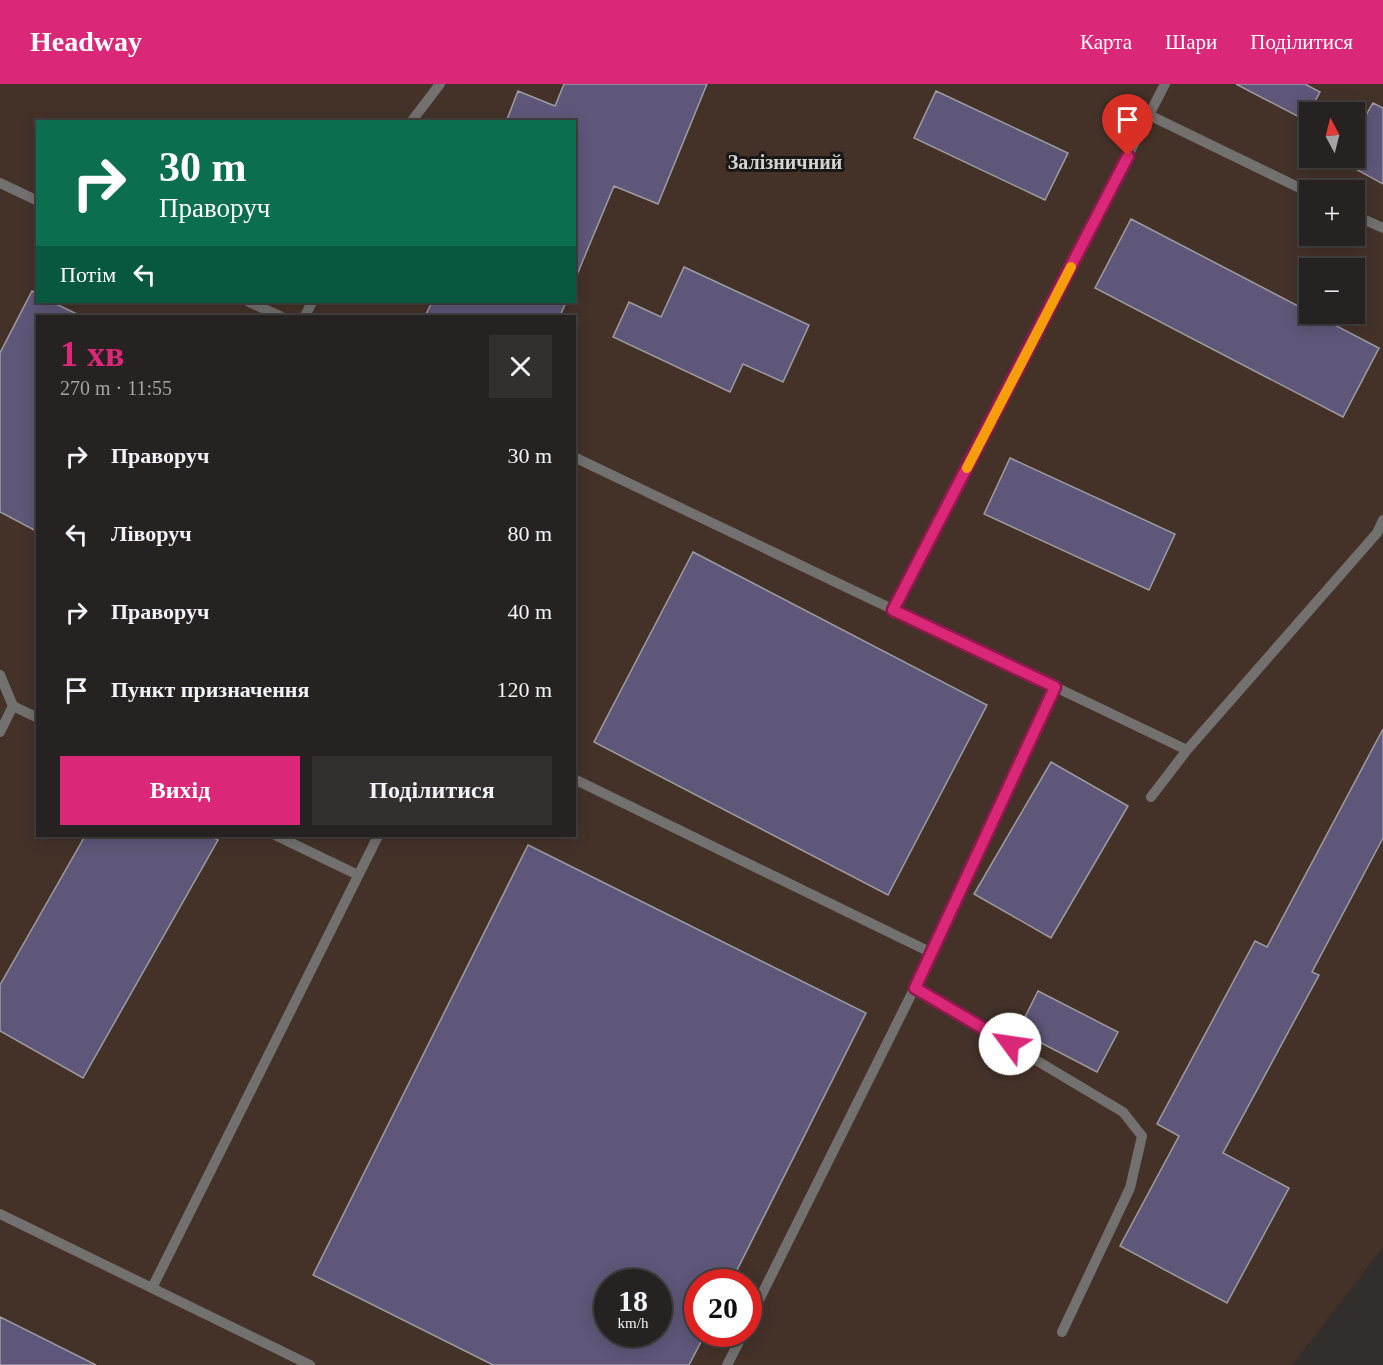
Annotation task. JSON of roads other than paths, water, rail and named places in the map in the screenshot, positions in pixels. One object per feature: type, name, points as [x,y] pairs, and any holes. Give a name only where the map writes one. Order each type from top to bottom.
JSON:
[{"type":"lane","points":[[413,120],[440,84]]},
{"type":"lane","points":[[893,610],[1165,84]]},
{"type":"lane","points":[[1149,115],[1299,188]]},
{"type":"lane","points":[[0,183],[36,200]]},
{"type":"lane","points":[[1365,219],[1383,228]]},
{"type":"lane","points":[[251,303],[278,315]]},
{"type":"lane","points":[[576,458],[1187,750]]},
{"type":"lane","points":[[1151,797],[1187,750],[1377,533],[1383,520]]},
{"type":"lane","points":[[0,675],[13,706],[36,717]]},
{"type":"lane","points":[[762,1294],[932,953],[1055,687]]},
{"type":"lane","points":[[0,732],[13,706]]},
{"type":"lane","points":[[576,780],[932,953]]},
{"type":"lane","points":[[280,837],[358,875]]},
{"type":"lane","points":[[152,1288],[377,837]]},
{"type":"lane","points":[[915,988],[1123,1112],[1142,1136],[1130,1188],[1062,1332]]},
{"type":"lane","points":[[0,1214],[310,1365]]},
{"type":"lane","points":[[727,1365],[736,1347]]},
{"type":"district","name":"Залізничний","points":[[785,162]]}]
